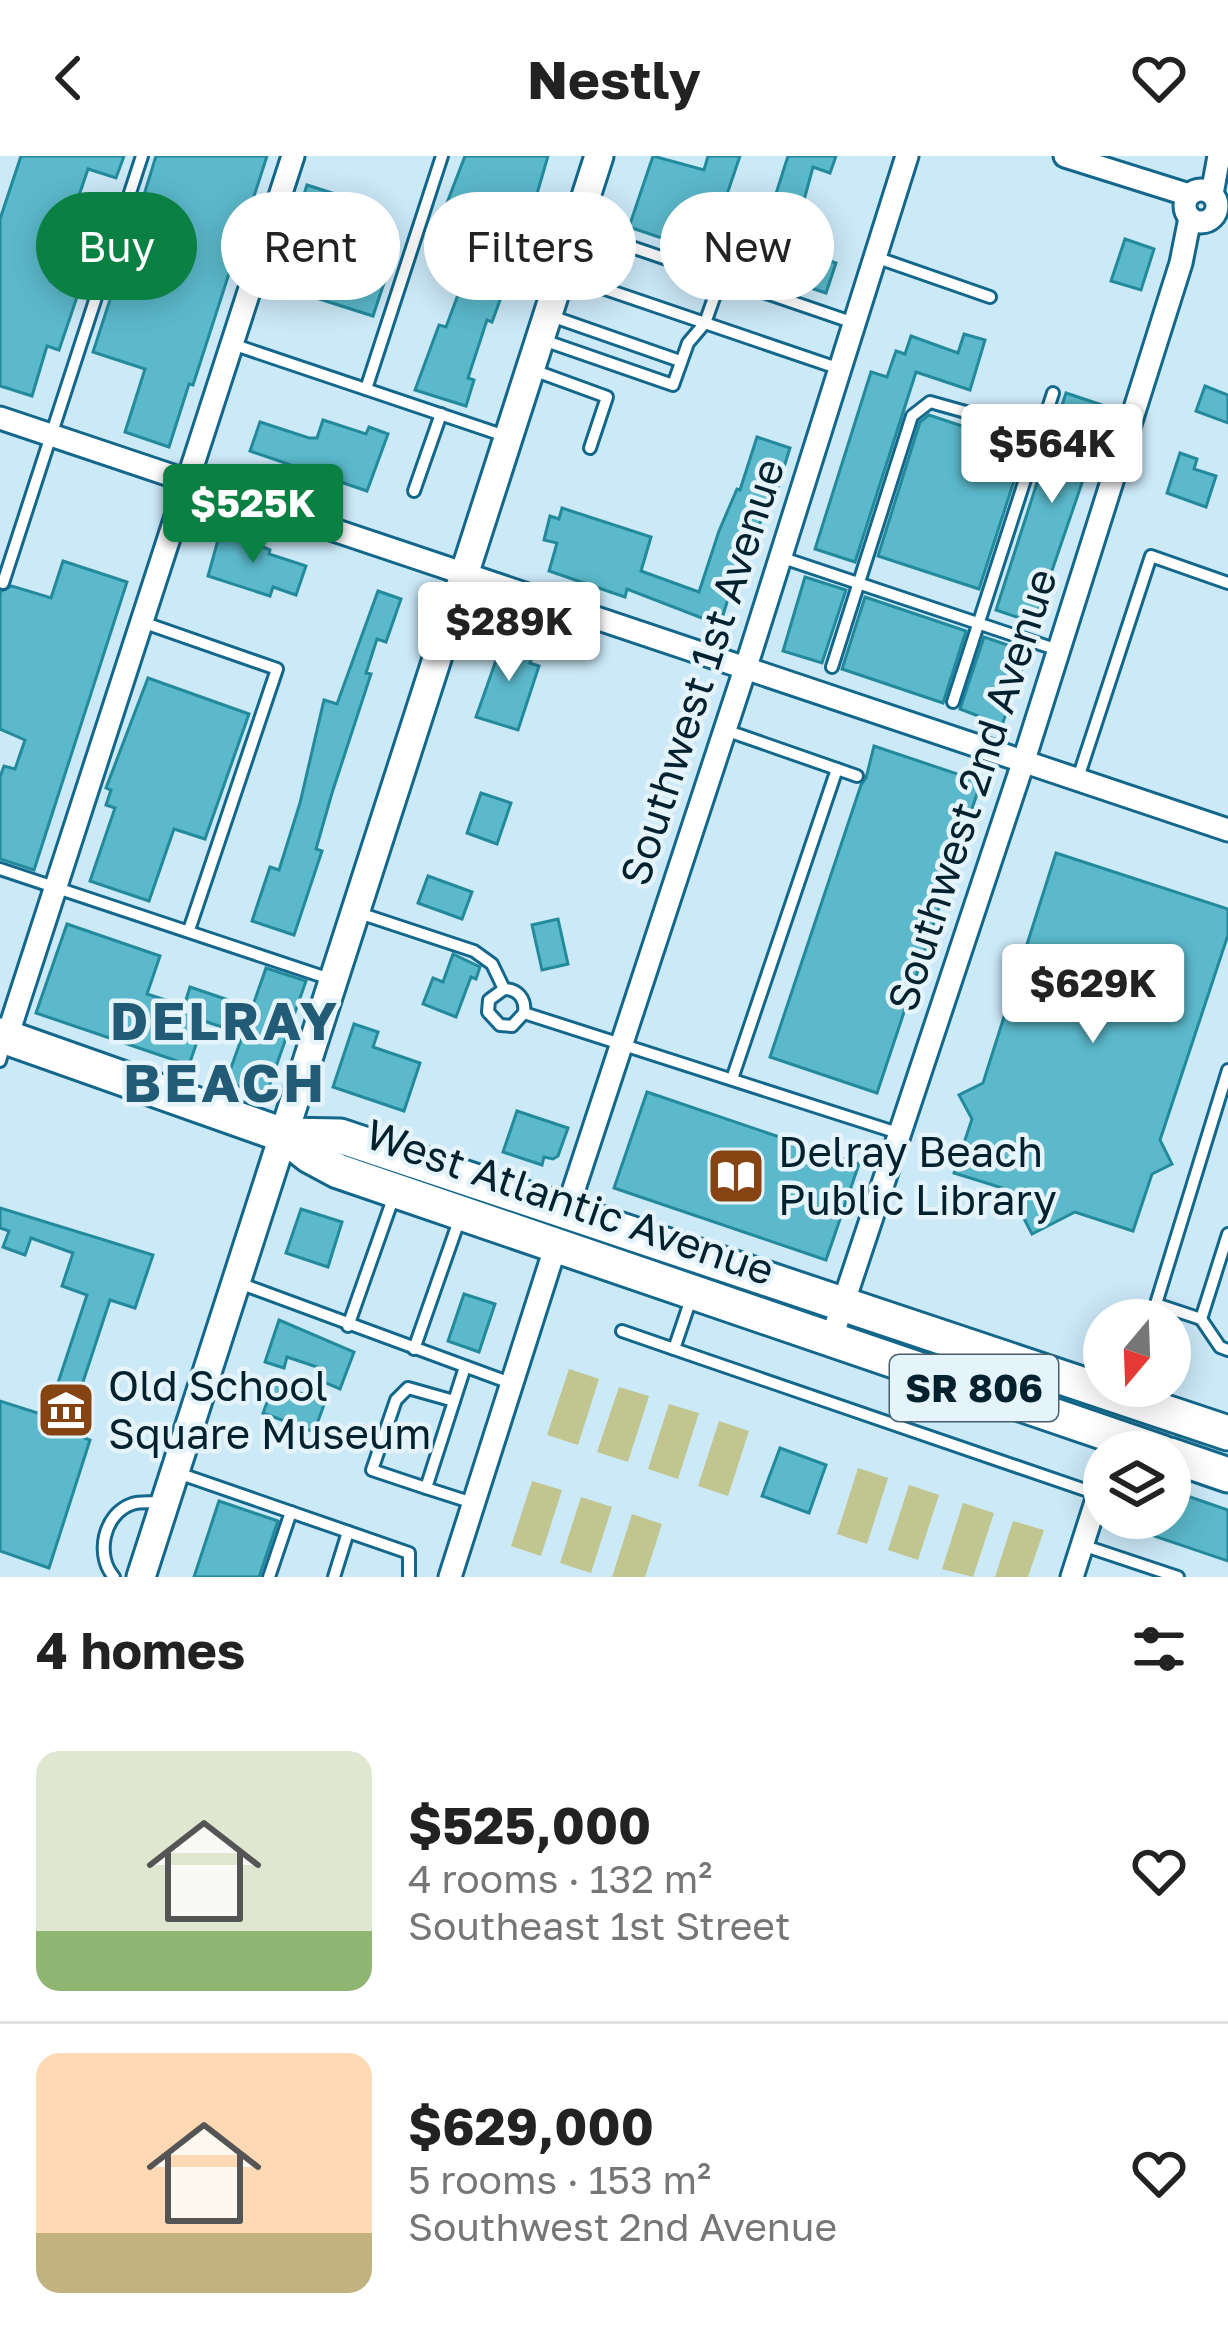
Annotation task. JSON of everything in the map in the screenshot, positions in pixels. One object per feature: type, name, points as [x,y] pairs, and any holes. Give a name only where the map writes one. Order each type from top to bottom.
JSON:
[{"type":"main road","name":"SR 806","points":[[2,1044],[283,1135]]},
{"type":"main road","name":"West Atlantic Avenue","points":[[283,1135],[338,1171],[506,1226],[1083,1432]]},
{"type":"main road","name":"West Atlantic Avenue","points":[[283,1135],[340,1136],[843,1304],[1083,1378]]},
{"type":"main road","points":[[506,1226],[567,1210]]},
{"type":"main road","points":[[556,1245],[610,1224]]},
{"type":"main road","name":"West Atlantic Avenue","points":[[1166,1407],[1228,1432]]},
{"type":"main road","points":[[1191,1462],[1228,1475]]},
{"type":"street","points":[[2,1044],[292,156]]},
{"type":"street","points":[[588,192],[599,156]]},
{"type":"street","name":"Southwest 1st Avenue","points":[[567,1210],[745,670],[907,156]]},
{"type":"street","points":[[1065,156],[1142,180],[1155,195],[1207,208]]},
{"type":"street","name":"Southwest 2nd Avenue","points":[[831,1340],[1023,763],[1180,263],[1207,208],[1218,158]]},
{"type":"street","points":[[141,1577],[553,300]]},
{"type":"street","points":[[0,418],[1228,830]]},
{"type":"street","points":[[450,1577],[556,1245]]},
{"type":"street","points":[[1072,1577],[1084,1539]]},
{"type":"lane","points":[[3,583],[142,156]]},
{"type":"lane","points":[[366,389],[442,156]]},
{"type":"lane","points":[[875,257],[990,297]]},
{"type":"lane","points":[[636,299],[840,369]]},
{"type":"lane","points":[[544,327],[673,385],[688,343],[705,322],[713,300]]},
{"type":"lane","points":[[786,300],[854,323]]},
{"type":"lane","points":[[544,327],[680,362]]},
{"type":"lane","points":[[232,344],[508,437]]},
{"type":"lane","points":[[530,368],[608,397],[590,448]]},
{"type":"lane","points":[[953,701],[1054,393]]},
{"type":"lane","points":[[832,667],[912,416],[930,402],[1041,433]]},
{"type":"lane","points":[[414,491],[441,414]]},
{"type":"lane","points":[[0,542],[15,547]]},
{"type":"lane","points":[[1077,781],[1151,556],[1228,583]]},
{"type":"lane","points":[[780,557],[1058,650]]},
{"type":"lane","points":[[142,622],[277,668],[189,930]]},
{"type":"lane","points":[[725,730],[857,776]]},
{"type":"lane","points":[[732,1079],[837,769]]},
{"type":"lane","points":[[0,869],[333,980]]},
{"type":"lane","points":[[355,912],[474,951],[492,964],[504,989],[521,996],[524,1013],[517,1023],[506,1026],[491,1018],[489,1000],[504,989]]},
{"type":"lane","points":[[524,1013],[901,1134]]},
{"type":"lane","points":[[1158,1299],[1228,1070]]},
{"type":"lane","points":[[349,1326],[395,1191]]},
{"type":"lane","points":[[414,1349],[462,1212]]},
{"type":"lane","points":[[1201,1318],[1228,1234]]},
{"type":"lane","points":[[236,1282],[513,1384]]},
{"type":"lane","points":[[674,1349],[693,1292]]},
{"type":"lane","points":[[1191,1315],[1201,1318],[1220,1347],[1228,1350]]},
{"type":"lane","points":[[622,1330],[1083,1480]]},
{"type":"lane","points":[[426,1488],[466,1367]]},
{"type":"lane","points":[[454,1402],[408,1388],[396,1400],[372,1470],[475,1504]]},
{"type":"lane","points":[[175,1472],[410,1553],[409,1577]]},
{"type":"lane","points":[[114,1577],[105,1567],[102,1544],[113,1517],[133,1504],[165,1502]]},
{"type":"lane","points":[[269,1577],[292,1512]]},
{"type":"lane","points":[[336,1576],[348,1532]]},
{"type":"lane","points":[[1082,1545],[1178,1577]]},
{"type":"green space","points":[[569,1369],[599,1379],[578,1445],[547,1435]]},
{"type":"green space","points":[[619,1387],[649,1396],[628,1462],[597,1452]]},
{"type":"green space","points":[[669,1404],[699,1413],[678,1479],[648,1469]]},
{"type":"green space","points":[[719,1421],[749,1431],[728,1496],[698,1486]]},
{"type":"green space","points":[[858,1468],[888,1478],[867,1544],[837,1534]]},
{"type":"green space","points":[[532,1481],[562,1490],[541,1556],[511,1546]]},
{"type":"green space","points":[[909,1485],[939,1495],[918,1560],[888,1550]]},
{"type":"green space","points":[[581,1497],[612,1507],[591,1573],[560,1563]]},
{"type":"green space","points":[[963,1503],[994,1513],[973,1577],[942,1569]]},
{"type":"green space","points":[[632,1514],[662,1524],[645,1577],[612,1577]]},
{"type":"green space","points":[[1013,1521],[1044,1530],[1028,1577],[995,1577]]},
{"type":"building","points":[[21,156],[124,156],[116,178],[88,169],[80,192],[36,192],[36,300],[76,300],[59,350],[47,346],[32,396],[0,386],[0,219]]},
{"type":"building","points":[[156,156],[267,156],[255,192],[221,192],[221,298],[169,447],[125,432],[145,369],[93,352],[110,300],[197,300],[197,192],[145,192]]},
{"type":"building","points":[[465,156],[548,156],[538,192],[451,192]]},
{"type":"building","points":[[653,156],[704,170],[708,156],[740,156],[728,192],[660,192],[660,237],[636,229],[636,206]]},
{"type":"building","points":[[788,156],[836,156],[830,173],[813,167],[806,192],[777,192]]},
{"type":"building","points":[[1125,239],[1154,249],[1141,290],[1111,281]]},
{"type":"building","points":[[323,300],[378,300],[373,316]]},
{"type":"building","points":[[456,300],[500,300],[492,322],[487,320],[468,378],[474,380],[466,406],[415,390],[439,325],[446,327]]},
{"type":"building","points":[[964,334],[985,340],[970,390],[916,372],[855,562],[815,549],[871,372],[887,377],[896,351],[905,354],[911,336],[958,353]]},
{"type":"building","points":[[1205,386],[1228,395],[1228,423],[1196,411]]},
{"type":"building","points":[[1066,393],[1108,407],[1034,623],[996,610]]},
{"type":"building","points":[[929,415],[1025,447],[979,589],[878,556],[920,422]]},
{"type":"building","points":[[323,420],[366,434],[369,427],[388,434],[367,491],[250,451],[260,422],[317,438]]},
{"type":"building","points":[[757,437],[790,448],[776,493],[772,492],[757,531],[750,528],[720,625],[627,589],[625,597],[549,571],[557,543],[544,540],[550,516],[559,519],[562,508],[651,537],[641,571],[699,592]]},
{"type":"building","points":[[1180,453],[1197,459],[1194,469],[1216,476],[1206,507],[1167,493]]},
{"type":"building","points":[[221,529],[270,550],[269,554],[306,566],[296,595],[273,587],[270,596],[208,576]]},
{"type":"building","points":[[63,561],[127,582],[34,870],[0,859],[0,777],[4,766],[15,769],[25,740],[0,729],[0,592],[12,586],[51,598]]},
{"type":"building","points":[[805,577],[846,590],[822,663],[783,651]]},
{"type":"building","points":[[378,591],[401,599],[386,642],[377,639],[366,673],[371,674],[332,793],[316,849],[322,851],[294,935],[252,921],[270,867],[279,870],[324,700],[337,704]]},
{"type":"building","points":[[865,597],[966,631],[943,703],[842,669]]},
{"type":"building","points":[[505,635],[535,646],[530,663],[539,666],[518,730],[476,717]]},
{"type":"building","points":[[984,637],[1028,652],[1002,725],[960,709]]},
{"type":"building","points":[[148,678],[249,714],[205,839],[174,829],[149,901],[90,881],[115,808],[106,805],[111,790],[106,788]]},
{"type":"building","points":[[874,746],[981,782],[877,1093],[770,1057]]},
{"type":"building","points":[[481,793],[511,803],[497,844],[467,833]]},
{"type":"building","points":[[1056,853],[1228,909],[1228,935],[1160,1140],[1172,1164],[1152,1174],[1133,1231],[1075,1212],[1032,1234],[1009,1190],[954,1173],[972,1119],[959,1095],[983,1083]]},
{"type":"building","points":[[428,876],[472,892],[462,919],[418,903]]},
{"type":"building","points":[[558,919],[568,964],[542,970],[532,925]]},
{"type":"building","points":[[67,924],[160,956],[147,994],[184,1006],[190,987],[252,1008],[266,968],[306,981],[266,1095],[226,1082],[243,1034],[204,1021],[189,1065],[36,1013]]},
{"type":"building","points":[[453,954],[480,967],[476,979],[471,977],[456,1017],[423,1004],[433,978],[443,982]]},
{"type":"building","points":[[354,1024],[378,1032],[373,1047],[420,1063],[404,1111],[333,1087]]},
{"type":"building","name":"Delray Beach Public Library","points":[[647,1092],[859,1164],[826,1260],[614,1188]]},
{"type":"building","points":[[517,1111],[568,1128],[558,1156],[544,1157],[542,1165],[503,1152]]},
{"type":"building","name":"Old School Square Museum","points":[[0,1208],[153,1255],[135,1308],[110,1300],[79,1394],[87,1397],[75,1434],[90,1440],[49,1568],[0,1551],[0,1401],[47,1416],[87,1295],[62,1286],[73,1253],[31,1238],[25,1255],[3,1247],[9,1231],[0,1228]]},
{"type":"building","points":[[301,1209],[342,1222],[328,1267],[286,1253]]},
{"type":"building","points":[[464,1294],[495,1304],[479,1352],[448,1341]]},
{"type":"building","points":[[279,1320],[354,1352],[340,1389],[319,1380],[323,1369],[287,1357],[284,1368],[265,1362]]},
{"type":"building","points":[[274,1384],[325,1402],[314,1432],[263,1413]]},
{"type":"building","points":[[780,1448],[826,1465],[809,1513],[762,1496]]},
{"type":"building","points":[[1191,1497],[1228,1510],[1228,1561],[1163,1539],[1191,1539]]},
{"type":"building","points":[[219,1501],[278,1521],[259,1577],[194,1577]]},
{"type":"place","name":"Delray Beach Public Library","points":[[736,1176]]},
{"type":"place","name":"Old School Square Museum","points":[[66,1410]]},
{"type":"district","name":"DELRAY BEACH","points":[[225,1052]]}]
